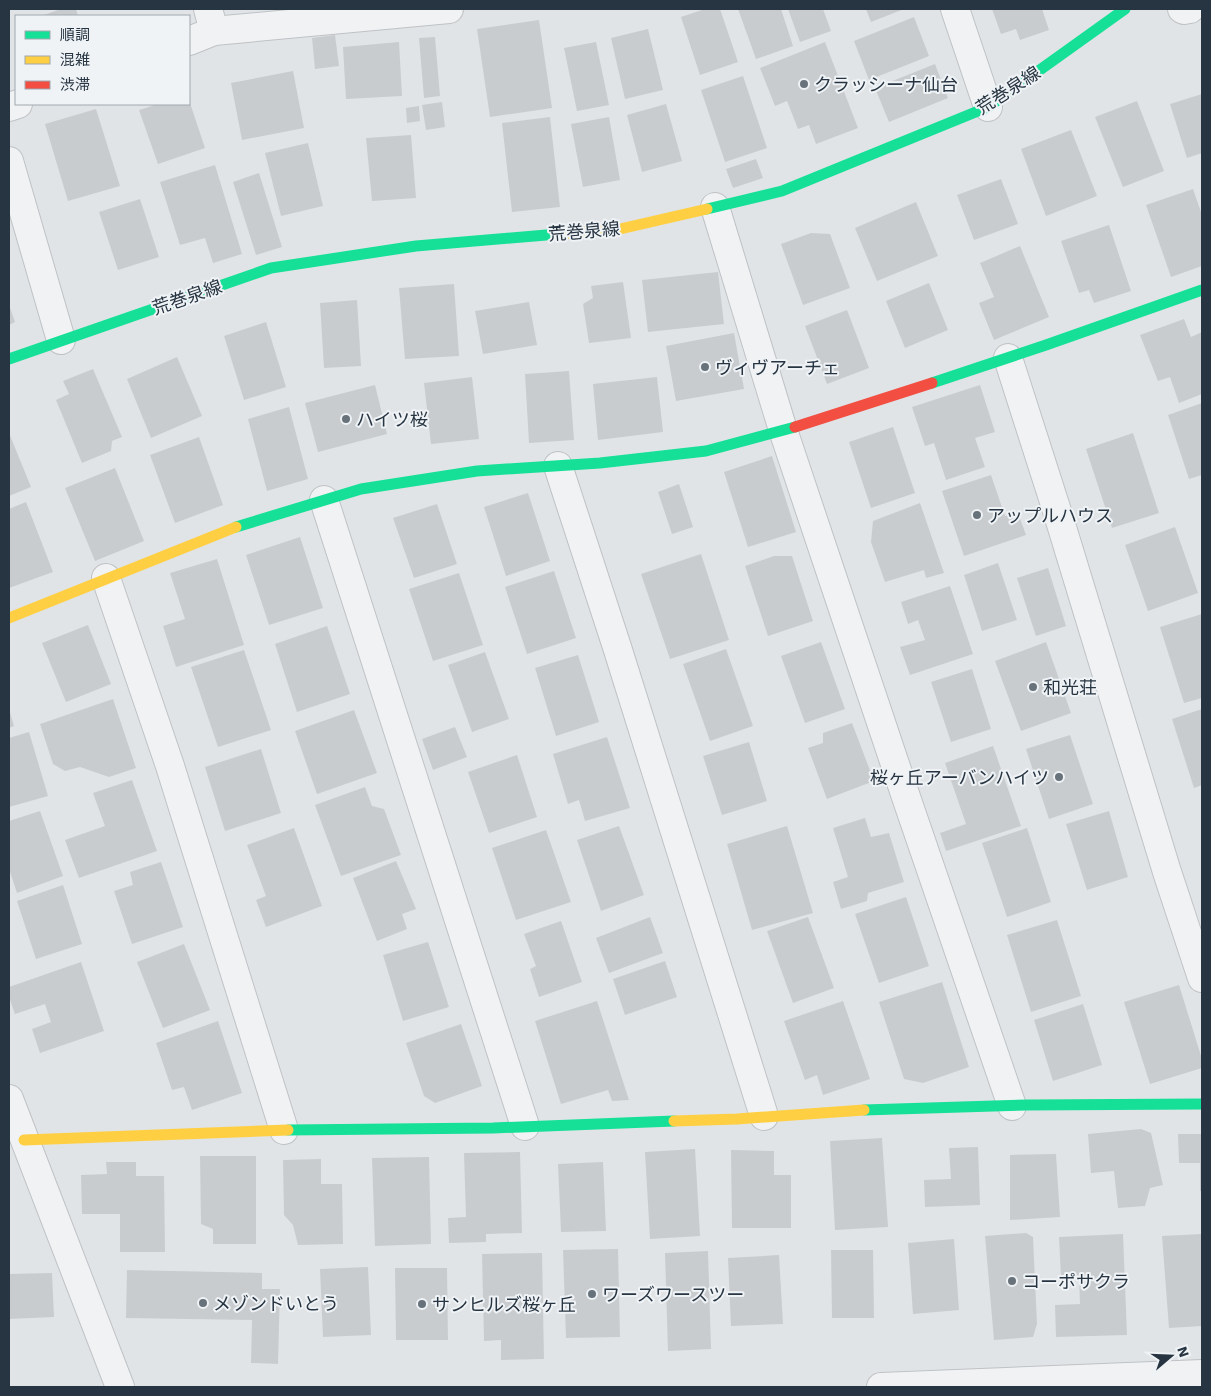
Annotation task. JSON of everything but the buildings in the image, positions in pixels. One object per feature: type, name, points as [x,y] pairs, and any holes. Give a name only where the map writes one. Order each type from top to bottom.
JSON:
[{"type":"street","points":[[190,40],[211,20],[449,9]]},
{"type":"street","points":[[955,9],[988,107]]},
{"type":"street","name":"荒巻泉線","points":[[9,359],[270,268],[416,246],[620,229],[782,192],[988,107],[1125,9]]},
{"type":"street","points":[[1182,9],[1190,9]]},
{"type":"street","points":[[9,161],[61,340]]},
{"type":"street","points":[[715,207],[783,430],[1012,1106]]},
{"type":"street","points":[[9,618],[229,529],[361,489],[467,473],[600,463],[706,451],[809,423],[1008,358],[1202,290]]},
{"type":"street","points":[[1008,358],[1057,511],[1167,872],[1202,978]]},
{"type":"street","points":[[558,466],[764,1116]]},
{"type":"street","points":[[324,500],[525,1126]]},
{"type":"street","points":[[106,578],[170,766],[284,1130]]},
{"type":"street","points":[[9,1099],[120,1387]]},
{"type":"street","points":[[24,1140],[284,1130],[493,1128],[737,1119],[882,1109],[1202,1104]]},
{"type":"street","points":[[881,1387],[1093,1383],[1202,1374]]},
{"type":"traffic: fast","points":[[707,209],[782,191],[988,107],[1125,9]]},
{"type":"traffic: fast","points":[[9,359],[271,268],[416,246],[558,234]]},
{"type":"traffic: fast","points":[[932,383],[1202,290]]},
{"type":"traffic: fast","points":[[236,527],[361,489],[477,471],[600,463],[706,451],[795,427]]},
{"type":"traffic: fast","points":[[864,1110],[1027,1105],[1202,1104]]},
{"type":"traffic: fast","points":[[288,1130],[493,1128],[674,1121]]},
{"type":"traffic: slow","points":[[558,234],[620,229],[707,209]]},
{"type":"traffic: slow","points":[[9,618],[236,527]]},
{"type":"traffic: slow","points":[[674,1121],[737,1119],[864,1110]]},
{"type":"traffic: slow","points":[[24,1140],[288,1130]]},
{"type":"traffic: jam","points":[[795,427],[932,383]]},
{"type":"place","name":"クラッシーナ仙台","points":[[804,84]]},
{"type":"place","name":"ヴィヴアーチェ","points":[[705,367]]},
{"type":"place","name":"ハイツ桜","points":[[346,419]]},
{"type":"place","name":"アップルハウス","points":[[977,515]]},
{"type":"place","name":"和光荘","points":[[1033,687]]},
{"type":"place","name":"桜ヶ丘アーバンハイツ","points":[[1059,777]]},
{"type":"place","name":"コーポサクラ","points":[[1012,1281]]},
{"type":"place","name":"ワーズワースツー","points":[[592,1294]]},
{"type":"place","name":"メゾンドいとう","points":[[203,1303]]},
{"type":"place","name":"サンヒルズ桜ヶ丘","points":[[422,1304]]}]
